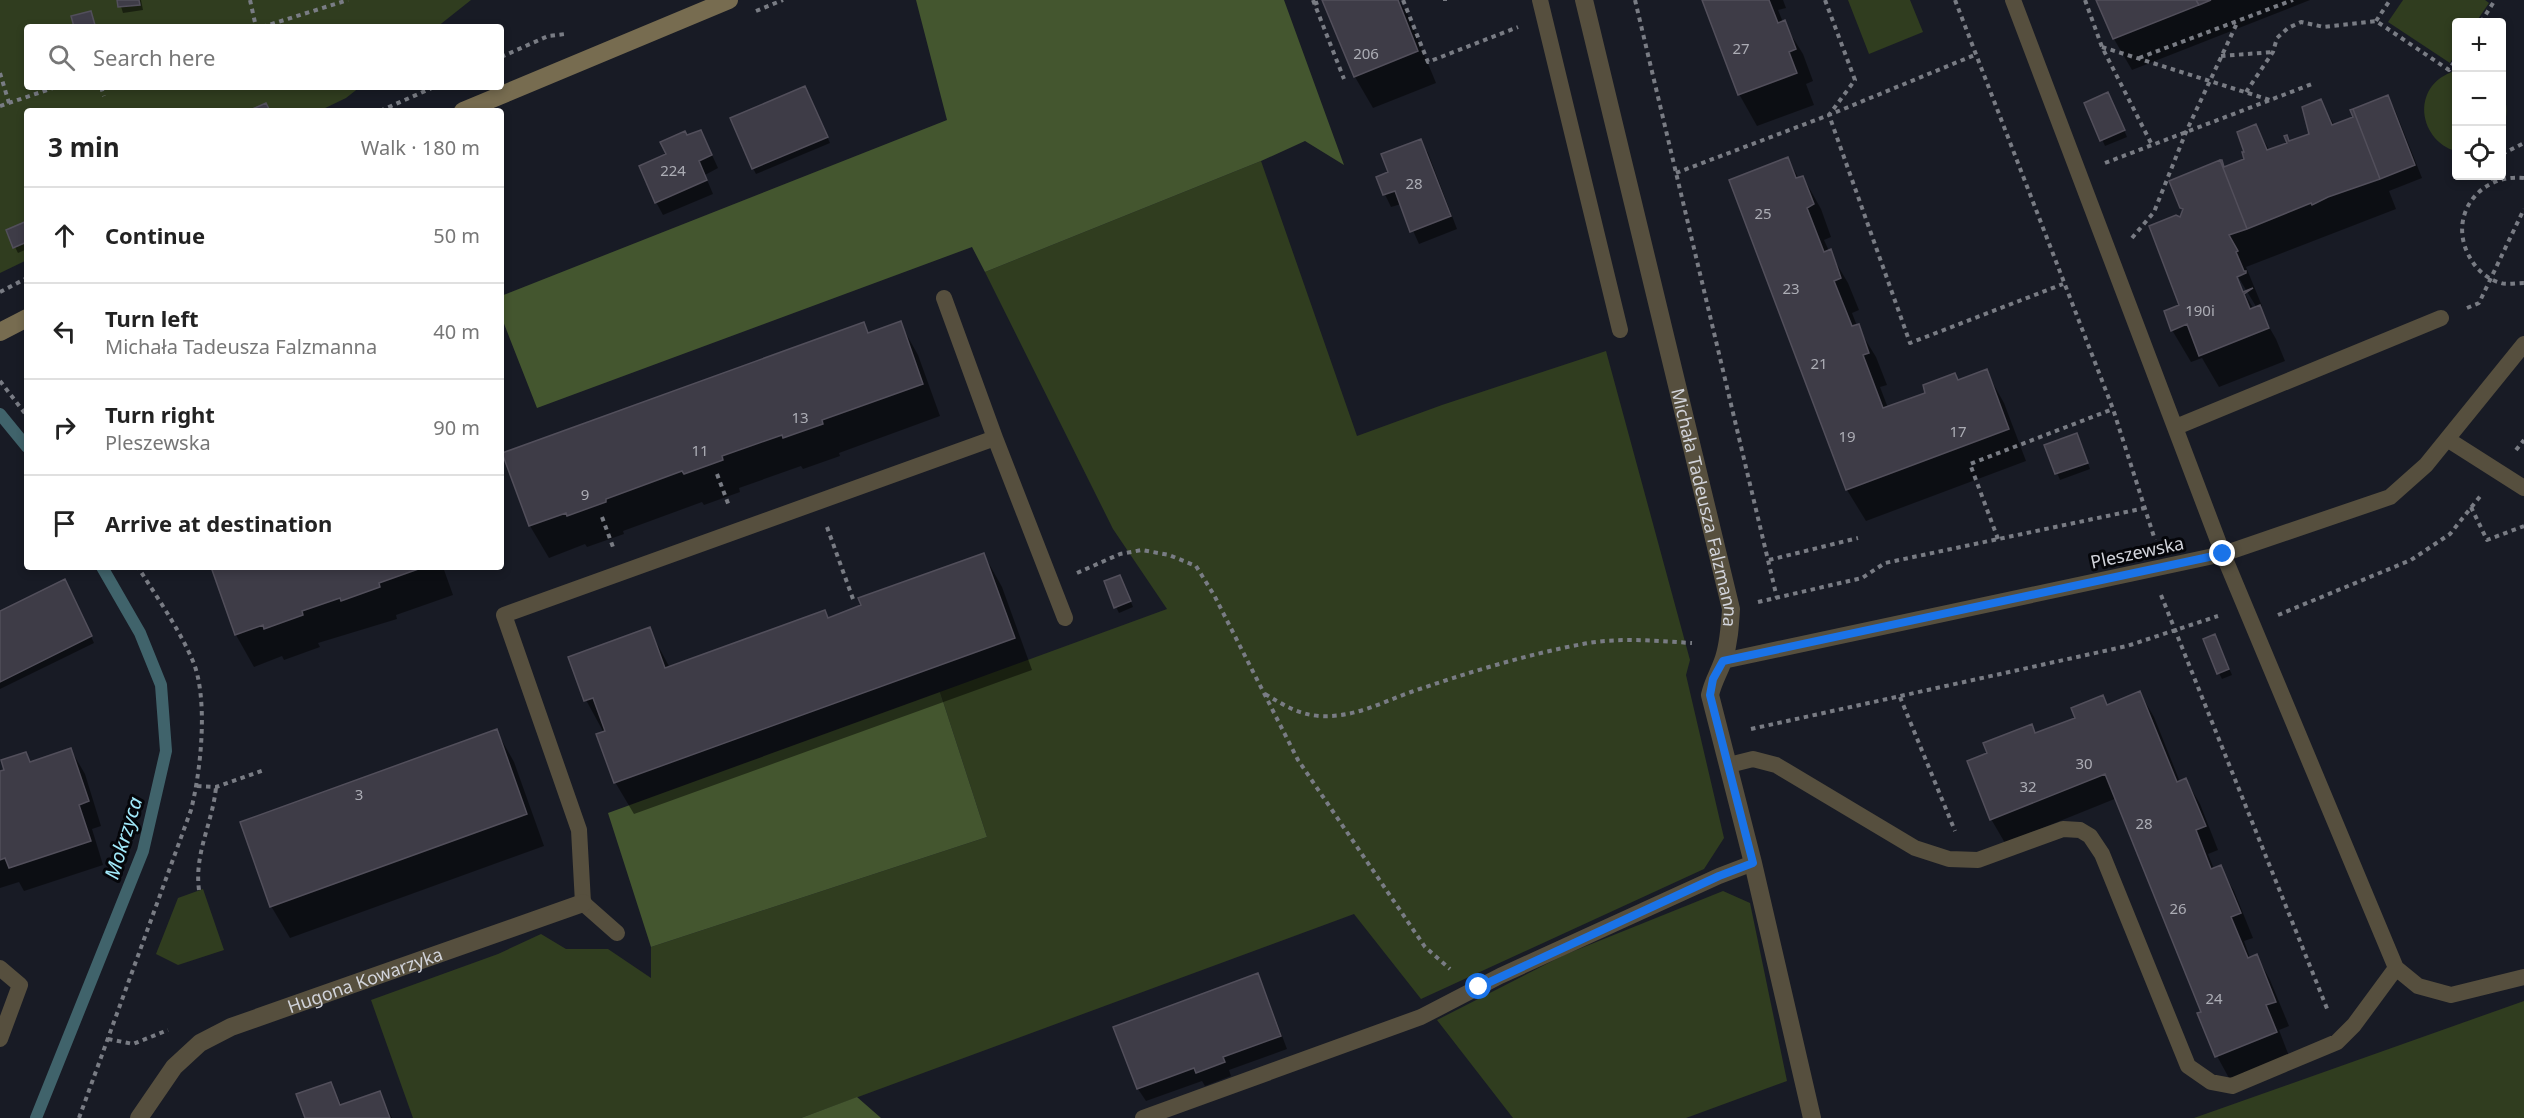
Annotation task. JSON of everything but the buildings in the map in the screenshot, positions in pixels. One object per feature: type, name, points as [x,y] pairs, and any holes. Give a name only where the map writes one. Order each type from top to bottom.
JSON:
[{"type":"street","points":[[471,108],[729,0]]},
{"type":"street","name":"Michała Tadeusza Falzmanna","points":[[1584,0],[1731,609],[1730,636],[1723,661],[1713,679],[1710,695],[1753,863],[1812,1118]]},
{"type":"street","points":[[0,332],[24,320]]},
{"type":"street","name":"Hugona Kowarzyka","points":[[139,1118],[174,1067],[200,1043],[231,1027],[583,903]]},
{"type":"lane","points":[[1540,0],[1620,330]]},
{"type":"lane","points":[[2013,0],[2223,554],[2396,968],[2418,986],[2451,995],[2524,977]]},
{"type":"lane","points":[[944,298],[995,438],[1065,618]]},
{"type":"lane","points":[[2176,427],[2441,318]]},
{"type":"lane","name":"Pleszewska","points":[[1723,661],[2223,554],[2390,497],[2426,465],[2524,344]]},
{"type":"lane","points":[[617,933],[583,903],[579,830],[504,615],[995,438]]},
{"type":"lane","points":[[2447,439],[2524,488]]},
{"type":"lane","points":[[1729,765],[1753,759],[1776,765],[1916,848],[1949,859],[1978,860],[2064,829],[2080,830],[2090,836],[2102,854],[2188,1066],[2211,1082],[2232,1086],[2337,1042],[2354,1025],[2396,968]]},
{"type":"lane","points":[[1143,1118],[1421,1017],[1479,987],[1709,880],[1753,863]]},
{"type":"lane","points":[[0,968],[20,985],[0,1039]]},
{"type":"path","points":[[250,0],[255,24]]},
{"type":"path","points":[[272,24],[348,0]]},
{"type":"path","points":[[1403,0],[1428,62],[1544,17]]},
{"type":"path","points":[[1635,0],[1777,598]]},
{"type":"path","points":[[1825,0],[1856,80],[1829,116]]},
{"type":"path","points":[[1955,0],[2113,409],[2145,508],[2157,568],[2176,632],[2332,1020],[2337,1042]]},
{"type":"path","points":[[2085,0],[2102,47],[2152,145]]},
{"type":"path","points":[[2138,58],[2293,0]]},
{"type":"path","points":[[2376,21],[2390,0]]},
{"type":"path","points":[[2484,18],[2495,0]]},
{"type":"path","points":[[1322,1],[1314,2],[1344,80]]},
{"type":"path","points":[[2108,250],[2127,244],[2154,212],[2186,132],[2238,21]]},
{"type":"path","points":[[2246,92],[2273,52],[2277,38],[2288,28],[2301,22],[2324,27],[2376,21],[2449,70],[2452,66]]},
{"type":"path","points":[[2102,47],[2270,100]]},
{"type":"path","points":[[2221,56],[2273,52]]},
{"type":"path","points":[[1676,173],[1829,116],[1977,54]]},
{"type":"path","points":[[0,73],[9,103]]},
{"type":"path","points":[[2079,173],[2312,84]]},
{"type":"path","points":[[0,106],[47,90]]},
{"type":"path","points":[[102,90],[104,96]]},
{"type":"path","points":[[387,108],[427,90]]},
{"type":"path","points":[[1829,116],[1910,344],[2063,284]]},
{"type":"path","points":[[2506,152],[2524,143]]},
{"type":"path","points":[[2524,178],[2510,176],[2481,189],[2464,212],[2460,232],[2467,254],[2479,272],[2500,283],[2524,283]]},
{"type":"path","points":[[2441,318],[2479,303],[2524,209]]},
{"type":"path","points":[[0,292],[24,280]]},
{"type":"path","points":[[0,381],[24,412]]},
{"type":"path","points":[[1998,539],[1970,464],[2113,409]]},
{"type":"path","points":[[2253,626],[2411,560],[2450,534],[2524,440]]},
{"type":"path","points":[[819,502],[853,599]]},
{"type":"path","points":[[2471,507],[2487,540],[2524,526]]},
{"type":"path","points":[[1731,609],[1862,578],[1885,563],[2145,508]]},
{"type":"path","points":[[1769,560],[1858,538]]},
{"type":"path","points":[[1051,584],[1120,554],[1142,550],[1169,555],[1196,566],[1214,595],[1298,760],[1425,947],[1455,973],[1479,987]]},
{"type":"path","points":[[79,1118],[191,810],[197,786],[201,738],[199,691],[193,660],[140,570]]},
{"type":"path","points":[[1721,735],[2127,646],[2176,632],[2244,606]]},
{"type":"path","points":[[1265,693],[1294,712],[1321,716],[1364,711],[1411,692],[1585,643],[1632,640],[1692,643]]},
{"type":"path","points":[[1900,697],[1967,860]]},
{"type":"path","points":[[197,786],[216,787],[264,770]]},
{"type":"path","points":[[199,890],[200,854],[215,800],[216,787]]},
{"type":"green space","points":[[0,0],[471,0],[441,24],[24,24],[24,90],[356,90],[325,108],[24,108],[24,261],[0,273]]},
{"type":"green space","points":[[916,0],[1284,0],[1344,165],[1305,141],[1261,161],[985,272],[972,247],[537,408],[504,324],[504,295],[947,120]]},
{"type":"green space","points":[[1848,0],[1910,0],[1923,32],[1869,54]]},
{"type":"green space","points":[[2403,0],[2485,0],[2489,3],[2479,18],[2452,18],[2452,60],[2450,63],[2388,22]]},
{"type":"green space","points":[[2452,72],[2452,149],[2438,141],[2432,134],[2425,115],[2424,105],[2427,95],[2432,86],[2443,76]]},
{"type":"green space","points":[[1261,161],[1357,436],[1442,405],[1606,351],[1690,660],[1686,675],[1724,838],[1704,869],[1421,999],[1354,914],[801,1118],[413,1118],[371,1000],[498,954],[541,934],[566,949],[608,949],[651,978],[651,947],[987,837],[940,692],[1167,609],[1113,529],[985,272]]},
{"type":"green space","points":[[940,692],[987,837],[651,947],[608,813]]},
{"type":"green space","points":[[203,889],[224,950],[178,965],[156,954],[178,898]]},
{"type":"green space","points":[[1723,891],[1750,903],[1787,1081],[1686,1118],[1513,1118],[1437,1020],[1564,955]]},
{"type":"green space","points":[[2524,1001],[2524,1118],[2194,1118]]},
{"type":"green space","points":[[857,1097],[881,1118],[801,1118]]},
{"type":"waterway","name":"Mokrzyca","points":[[0,414],[24,443]]},
{"type":"waterway","name":"Mokrzyca","points":[[36,1118],[143,851],[166,751],[161,685],[140,633],[104,570]]},
{"type":"route","points":[[1479,987],[1719,876],[1753,863],[1710,695],[1713,679],[1723,661],[2223,554]]}]
